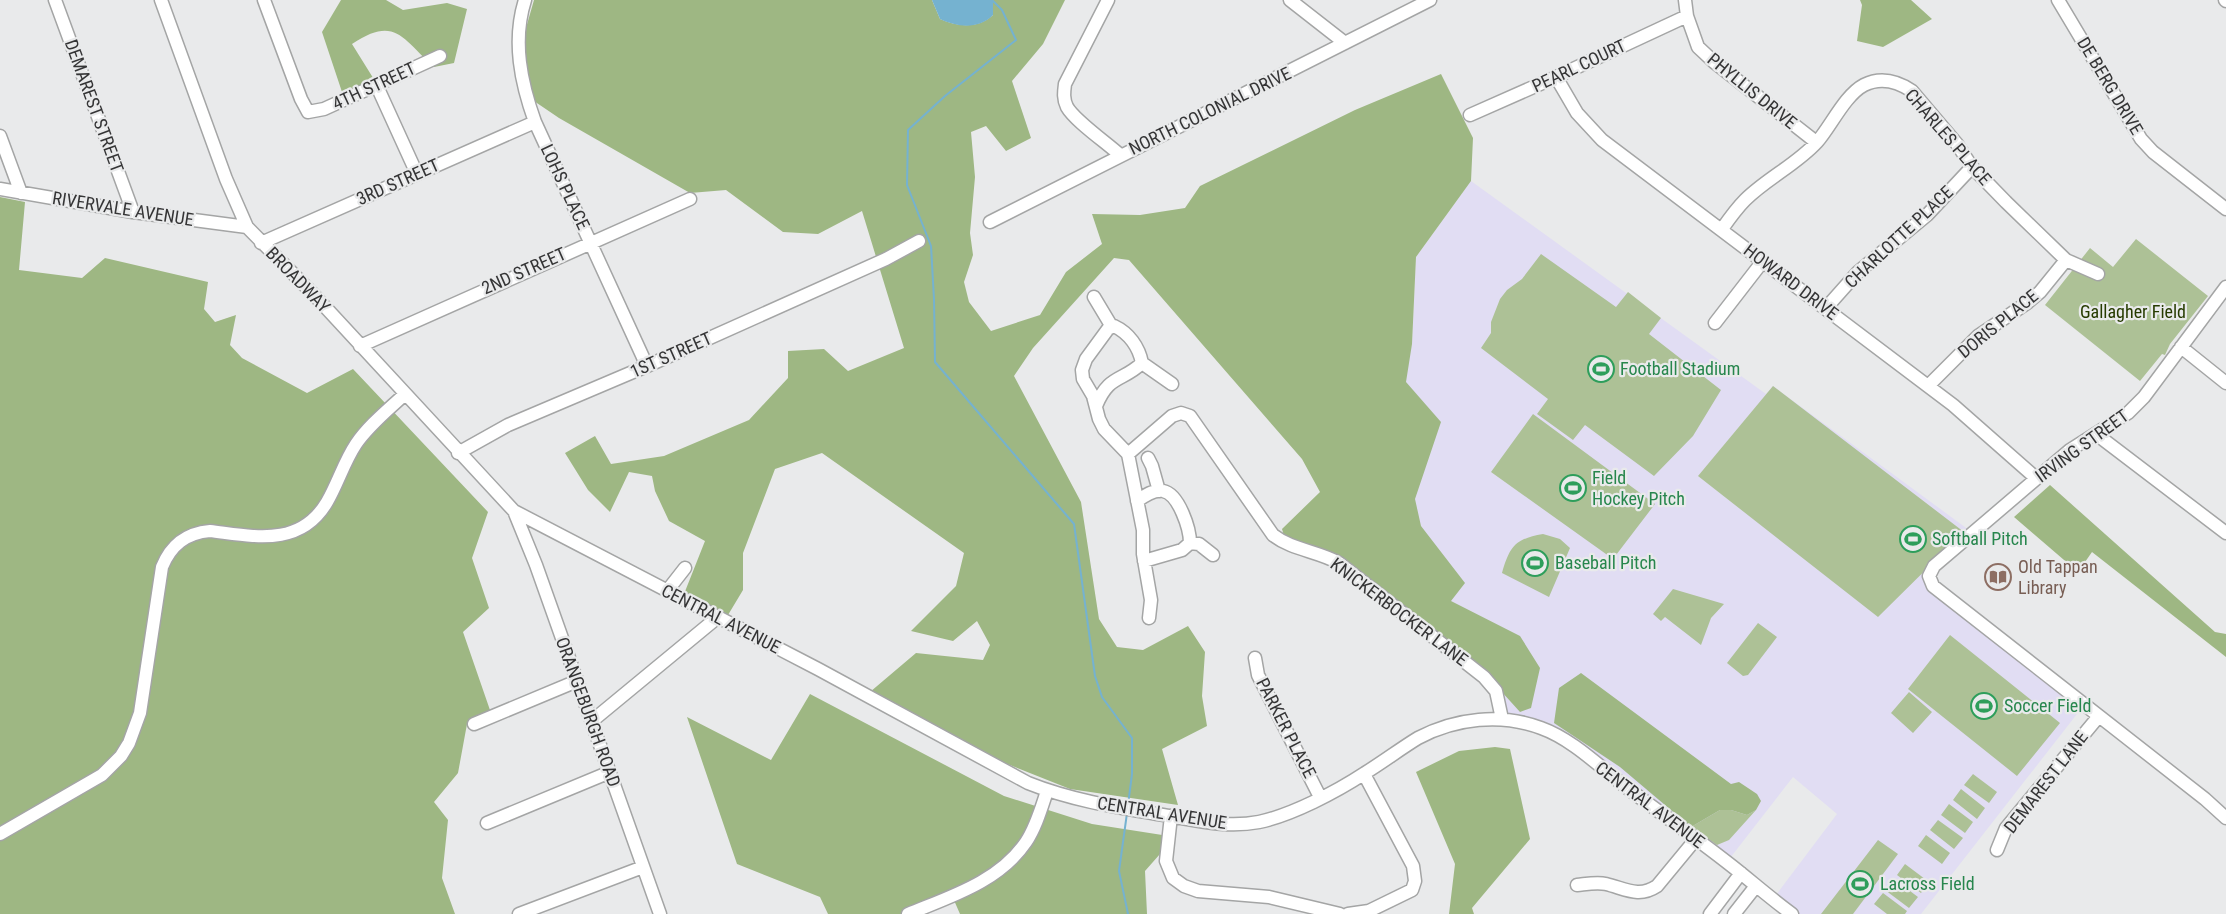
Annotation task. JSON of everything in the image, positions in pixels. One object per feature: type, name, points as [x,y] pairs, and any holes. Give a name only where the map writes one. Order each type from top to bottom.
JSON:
[{"type":"street","name":"DEMAREST STREET","points":[[55,0],[133,212]]},
{"type":"street","name":"BROADWAY","points":[[160,0],[219,161],[247,227],[316,297],[514,511]]},
{"type":"street","name":"4TH STREET","points":[[264,0],[308,112],[324,109],[440,56]]},
{"type":"street","name":"LOHS PLACE","points":[[525,0],[518,45],[524,91],[535,122],[647,366]]},
{"type":"street","points":[[1108,0],[1065,84],[1064,100],[1072,114],[1120,155]]},
{"type":"street","points":[[1290,0],[1345,44]]},
{"type":"street","name":"NORTH COLONIAL DRIVE","points":[[990,222],[1430,0]]},
{"type":"street","name":"PHYLLIS DRIVE","points":[[1685,0],[1687,16],[1698,47],[1714,63],[1816,142]]},
{"type":"street","name":"DE BERG DRIVE","points":[[2058,0],[2141,139],[2153,152],[2226,209]]},
{"type":"street","name":"PEARL COURT","points":[[1470,115],[1687,16]]},
{"type":"street","name":"HOWARD DRIVE","points":[[1556,77],[1577,113],[1602,140],[1928,387],[1979,427],[2036,478]]},
{"type":"street","name":"CHARLES PLACE","points":[[1722,230],[1744,200],[1792,165],[1816,142],[1851,95],[1866,84],[1886,81],[1904,86],[1911,91],[1957,144],[1972,167],[2066,260],[2098,274]]},
{"type":"street","points":[[376,84],[417,174]]},
{"type":"street","name":"3RD STREET","points":[[261,243],[535,122]]},
{"type":"street","points":[[0,135],[21,193]]},
{"type":"street","name":"CHARLOTTE PLACE","points":[[1826,308],[1858,272],[1927,215],[1972,167]]},
{"type":"street","name":"RIVERVALE AVENUE","points":[[0,189],[133,212],[247,227]]},
{"type":"street","name":"2ND STREET","points":[[360,346],[690,199]]},
{"type":"street","name":"1ST STREET","points":[[458,453],[508,425],[647,366],[920,241]]},
{"type":"street","name":"DORIS PLACE","points":[[1928,387],[1978,336],[2033,297],[2066,260]]},
{"type":"street","points":[[1715,323],[1763,261]]},
{"type":"street","name":"IRVING STREET","points":[[2099,716],[1933,586],[1930,581],[1930,571],[2070,450],[2128,413],[2144,397],[2226,286]]},
{"type":"street","points":[[1094,297],[1112,327]]},
{"type":"street","points":[[1112,327],[1124,331],[1140,352],[1142,363],[1172,384]]},
{"type":"street","points":[[1112,327],[1086,359],[1082,370],[1083,379],[1093,396],[1104,429],[1128,454],[1143,530],[1144,561],[1151,600],[1149,618]]},
{"type":"street","points":[[2181,347],[2226,383]]},
{"type":"street","points":[[1095,406],[1099,397],[1114,379],[1135,371],[1142,363]]},
{"type":"street","points":[[0,834],[102,775],[129,743],[140,713],[162,567],[174,547],[190,535],[200,532],[269,537],[289,534],[309,523],[322,509],[357,444],[405,394]]},
{"type":"street","name":"KNICKERBOCKER LANE","points":[[1128,454],[1164,421],[1181,413],[1191,416],[1273,535],[1281,542],[1339,563],[1484,677],[1496,691],[1502,719]]},
{"type":"street","points":[[2096,434],[2226,533]]},
{"type":"street","points":[[1148,458],[1159,491]]},
{"type":"street","points":[[1137,501],[1159,491],[1169,494],[1179,506],[1190,531],[1190,543]]},
{"type":"street","name":"CENTRAL AVENUE","points":[[514,511],[1047,791],[1127,810],[1214,824],[1257,822],[1298,809],[1364,774],[1432,732],[1467,721],[1502,719],[1543,728],[1559,737],[1792,914]]},
{"type":"street","name":"ORANGEBURGH ROAD","points":[[514,511],[536,565],[660,914]]},
{"type":"street","points":[[1144,561],[1182,550],[1190,543],[1199,544],[1213,555]]},
{"type":"street","points":[[667,591],[685,568]]},
{"type":"street","points":[[592,721],[718,617]]},
{"type":"street","name":"PARKER PLACE","points":[[1255,658],[1258,675],[1320,797]]},
{"type":"street","points":[[474,724],[578,681]]},
{"type":"street","points":[[2099,716],[2226,818]]},
{"type":"street","name":"DEMAREST LANE","points":[[1997,850],[2006,828],[2099,716]]},
{"type":"street","points":[[487,823],[610,772]]},
{"type":"street","points":[[1348,914],[1369,911],[1412,890],[1415,881],[1413,866],[1364,774]]},
{"type":"street","points":[[908,914],[960,893],[1003,867],[1031,833],[1047,791]]},
{"type":"street","points":[[1171,816],[1166,861],[1173,878],[1184,886],[1198,891],[1269,897],[1340,914]]},
{"type":"street","points":[[1577,885],[1605,884],[1629,892],[1649,891],[1657,886],[1695,840]]},
{"type":"street","points":[[519,914],[643,867]]},
{"type":"street","points":[[1710,914],[1741,873]]},
{"type":"street","points":[[1725,895],[1737,910],[1756,886]]},
{"type":"shaded area","points":[[1471,181],[1766,394],[1773,386],[1973,533],[1929,576],[2084,705],[1921,914],[1792,914],[1773,899],[1837,814],[1793,777],[1727,862],[1574,747],[1508,720],[1496,691],[1339,563],[1412,344],[1416,257]]},
{"type":"green space","points":[[341,0],[386,0],[403,10],[447,3],[467,9],[454,63],[434,67],[398,34],[379,31],[352,44],[375,81],[343,95],[322,32]]},
{"type":"green space","points":[[534,0],[932,0],[940,19],[953,24],[974,25],[993,15],[993,0],[1065,0],[1043,44],[1012,81],[1031,138],[1006,151],[986,126],[971,132],[975,177],[970,233],[973,255],[964,282],[969,302],[991,331],[1040,315],[1066,272],[1102,244],[1092,214],[1140,215],[1185,208],[1200,186],[1355,110],[1441,74],[1473,138],[1471,181],[1416,257],[1412,344],[1406,382],[1441,422],[1415,499],[1421,526],[1465,583],[1451,601],[1520,636],[1540,668],[1531,708],[1520,712],[1501,691],[1345,561],[1285,539],[1282,529],[1320,492],[1302,459],[1129,260],[1114,258],[1033,348],[1014,376],[1081,502],[1099,619],[1117,647],[1143,650],[1188,626],[1205,652],[1202,696],[1207,726],[1162,749],[1178,805],[1070,789],[1005,763],[870,692],[916,653],[983,660],[990,645],[977,621],[953,641],[911,631],[956,586],[964,553],[822,453],[775,469],[743,553],[743,590],[728,615],[684,594],[705,541],[669,521],[655,491],[652,476],[629,472],[610,512],[588,490],[565,453],[595,436],[611,464],[664,456],[749,420],[788,378],[788,351],[824,349],[848,371],[904,348],[862,211],[818,234],[783,232],[726,190],[690,193],[559,118],[531,99],[522,42]]},
{"type":"green space","points":[[1860,0],[1911,0],[1932,19],[1883,47],[1857,41],[1862,5]]},
{"type":"green space","points":[[0,197],[25,202],[19,270],[82,278],[105,258],[208,282],[204,309],[215,322],[236,315],[230,345],[242,358],[307,393],[353,369],[488,512],[472,558],[489,608],[463,632],[491,713],[467,724],[458,773],[434,802],[448,820],[442,878],[455,914],[0,914]]},
{"type":"green space","name":"Gallagher Field","points":[[2136,239],[2208,296],[2170,344],[2165,355],[2162,354],[2140,381],[2045,305],[2090,248],[2113,267]]},
{"type":"green space","name":"Football Stadium","points":[[1541,254],[1616,307],[1628,292],[1661,318],[1649,334],[1721,390],[1693,436],[1654,476],[1585,425],[1573,440],[1537,414],[1548,399],[1481,348],[1491,333],[1491,322],[1500,299],[1507,290],[1522,279]]},
{"type":"green space","points":[[1773,386],[1964,532],[1878,617],[1698,476]]},
{"type":"green space","name":"Field Hockey Pitch","points":[[1533,414],[1655,504],[1613,559],[1491,472]]},
{"type":"green space","points":[[2050,485],[2215,632],[2226,634],[2226,657],[2092,552],[2078,572],[2014,517]]},
{"type":"green space","name":"Baseball Pitch","points":[[1543,534],[1560,539],[1570,548],[1549,597],[1502,573],[1515,545],[1526,538]]},
{"type":"green space","points":[[1673,589],[1724,604],[1711,618],[1701,645],[1665,617],[1661,621],[1653,614]]},
{"type":"green space","points":[[1758,623],[1777,637],[1748,675],[1743,676],[1727,663]]},
{"type":"green space","name":"Soccer Field","points":[[1950,635],[2060,723],[2017,776],[1908,689]]},
{"type":"green space","points":[[1581,673],[1731,784],[1739,782],[1757,794],[1761,801],[1756,810],[1747,815],[1731,810],[1720,810],[1691,827],[1620,767],[1554,723],[1559,688]]},
{"type":"green space","points":[[1909,692],[1932,712],[1913,733],[1891,713]]},
{"type":"green space","points":[[810,694],[1004,796],[1092,824],[1175,837],[1145,871],[1147,914],[960,914],[950,891],[903,914],[828,914],[820,897],[737,864],[687,717],[771,760]]},
{"type":"green space","points":[[1495,747],[1510,749],[1530,839],[1472,908],[1474,914],[1449,914],[1455,864],[1416,772],[1459,751]]},
{"type":"green space","points":[[1973,774],[1997,792],[1989,803],[1964,785]]},
{"type":"green space","points":[[1961,789],[1985,808],[1977,819],[1953,800]]},
{"type":"green space","points":[[1949,804],[1973,822],[1965,833],[1941,815]]},
{"type":"green space","points":[[1720,810],[1731,810],[1747,815],[1756,810],[1729,840],[1717,845],[1691,827]]},
{"type":"green space","points":[[1938,820],[1963,838],[1954,849],[1930,830]]},
{"type":"green space","points":[[1926,835],[1950,853],[1942,864],[1918,846]]},
{"type":"green space","name":"Lacross Field","points":[[1878,840],[1898,854],[1853,914],[1821,914]]},
{"type":"green space","points":[[1905,864],[1929,882],[1921,893],[1897,875]]},
{"type":"green space","points":[[1894,879],[1918,897],[1909,908],[1885,890]]},
{"type":"green space","points":[[1883,893],[1907,911],[1905,914],[1887,914],[1874,904]]},
{"type":"water","points":[[932,0],[993,0],[993,15],[974,25],[953,24],[940,19]]},
{"type":"waterway","points":[[993,1],[1002,10],[1016,40],[945,96],[908,130],[907,185],[931,246],[935,362],[1074,524],[1095,676],[1102,697],[1132,738],[1132,774],[1128,805]]},
{"type":"waterway","points":[[1127,813],[1119,871],[1128,914]]},
{"type":"place","name":"Football Stadium","points":[[1601,369]]},
{"type":"place","name":"Field Hockey Pitch","points":[[1573,488]]},
{"type":"place","name":"Softball Pitch","points":[[1913,539]]},
{"type":"place","name":"Baseball Pitch","points":[[1535,563]]},
{"type":"place","name":"Old Tappan Library","points":[[1998,577]]},
{"type":"place","name":"Soccer Field","points":[[1984,706]]},
{"type":"place","name":"Lacross Field","points":[[1860,884]]}]
